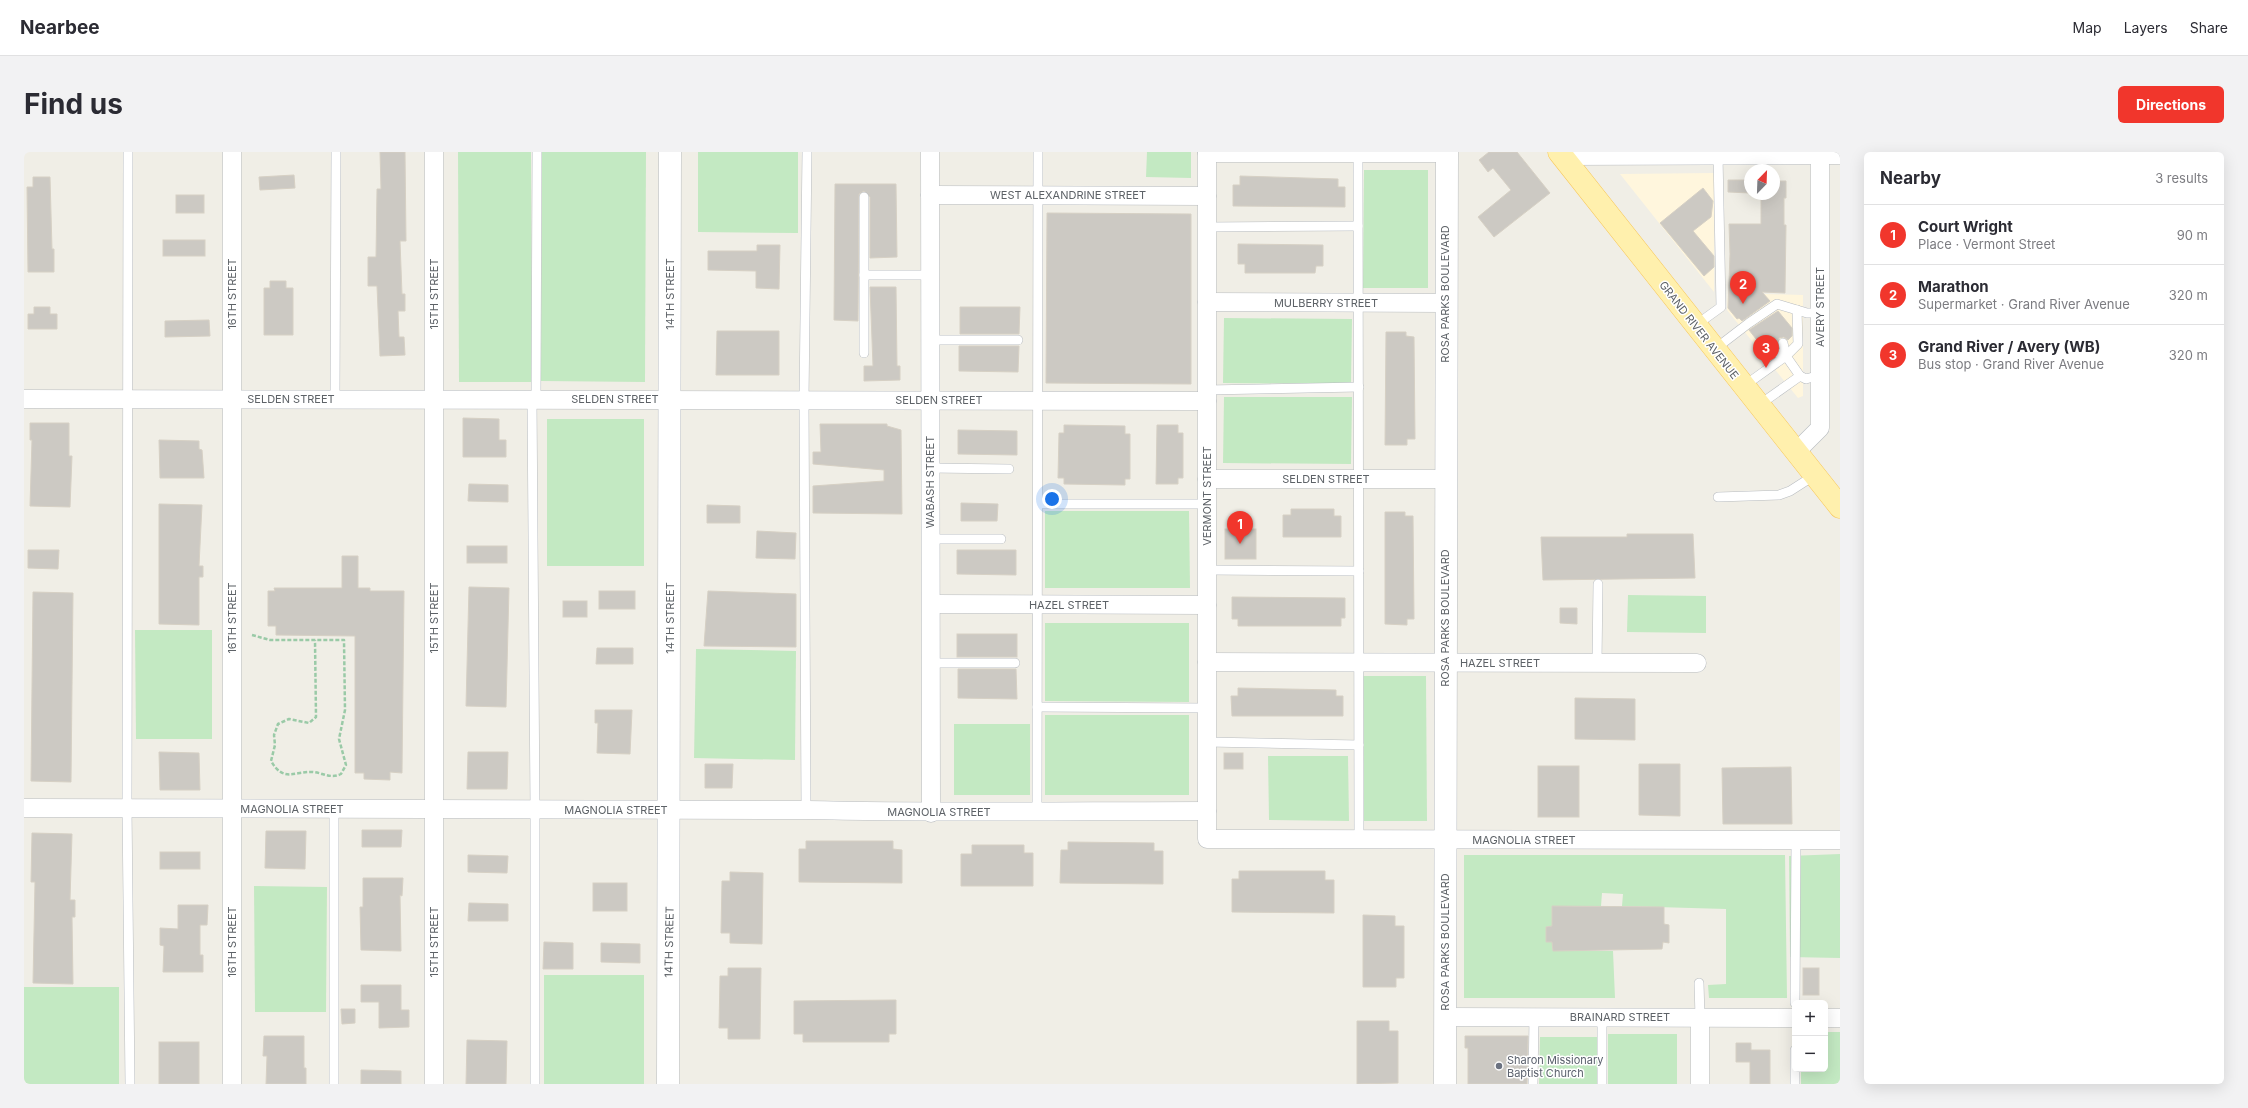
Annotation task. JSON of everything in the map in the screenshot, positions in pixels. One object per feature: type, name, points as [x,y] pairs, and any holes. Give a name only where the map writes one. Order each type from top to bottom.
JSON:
[{"type":"main road","name":"GRAND RIVER AVENUE","points":[[1561,154],[1840,507]]},
{"type":"street","name":"16TH STREET","points":[[232,152],[232,1084]]},
{"type":"street","name":"15TH STREET","points":[[434,152],[434,1084]]},
{"type":"street","name":"14TH STREET","points":[[668,1084],[670,810],[670,152]]},
{"type":"street","name":"WABASH STREET","points":[[930,152],[930,539],[932,604],[930,663],[931,813]]},
{"type":"street","points":[[1207,152],[1446,152]]},
{"type":"street","name":"VERMONT STREET","points":[[1207,152],[1207,840]]},
{"type":"street","name":"ROSA PARKS BOULEVARD","points":[[1445,1084],[1446,152]]},
{"type":"street","points":[[1561,154],[1840,155]]},
{"type":"street","name":"AVERY STREET","points":[[1796,452],[1815,435],[1820,428],[1820,154]]},
{"type":"street","name":"WEST ALEXANDRINE STREET","points":[[930,195],[1207,196]]},
{"type":"street","name":"MULBERRY STREET","points":[[1207,302],[1445,303]]},
{"type":"street","name":"SELDEN STREET","points":[[24,399],[232,398],[1038,400],[1207,395]]},
{"type":"street","name":"SELDEN STREET","points":[[1207,479],[1445,479]]},
{"type":"street","name":"HAZEL STREET","points":[[932,604],[1207,605]]},
{"type":"street","name":"HAZEL STREET","points":[[1207,662],[1697,664]]},
{"type":"street","name":"MAGNOLIA STREET","points":[[24,808],[806,810],[931,813],[1037,811],[1207,811]]},
{"type":"street","name":"MAGNOLIA STREET","points":[[1207,840],[1840,840]]},
{"type":"street","name":"BRAINARD STREET","points":[[1445,1017],[1792,1018]]},
{"type":"street","points":[[1700,1017],[1700,1084]]},
{"type":"street","points":[[1828,1018],[1840,1018]]},
{"type":"lane","points":[[128,152],[127,808],[130,1084]]},
{"type":"lane","points":[[336,152],[336,399]]},
{"type":"lane","points":[[535,1084],[534,399],[537,152]]},
{"type":"lane","points":[[806,152],[804,400],[806,810]]},
{"type":"lane","points":[[1037,811],[1038,152]]},
{"type":"lane","points":[[1359,840],[1358,226],[1369,153]]},
{"type":"lane","points":[[1696,325],[1721,307],[1718,155]]},
{"type":"lane","points":[[864,197],[864,353]]},
{"type":"lane","points":[[1207,227],[1358,226]]},
{"type":"lane","points":[[864,275],[930,275]]},
{"type":"lane","points":[[1715,349],[1749,322],[1764,318],[1777,304],[1807,313],[1820,313]]},
{"type":"lane","points":[[1744,386],[1786,356],[1798,344],[1797,310]]},
{"type":"lane","points":[[1749,322],[1756,330]]},
{"type":"lane","points":[[930,340],[1018,340]]},
{"type":"lane","points":[[1783,343],[1786,356],[1800,376],[1806,379],[1820,375]]},
{"type":"lane","points":[[1773,352],[1786,356]]},
{"type":"lane","points":[[1759,405],[1800,376]]},
{"type":"lane","points":[[1207,395],[1359,387]]},
{"type":"lane","points":[[930,468],[1009,469]]},
{"type":"lane","points":[[1718,497],[1779,495],[1790,491],[1815,475]]},
{"type":"lane","points":[[1038,504],[1207,504]]},
{"type":"lane","points":[[930,539],[1001,539]]},
{"type":"lane","points":[[1207,570],[1359,571]]},
{"type":"lane","points":[[1597,663],[1598,584]]},
{"type":"lane","points":[[930,663],[1015,663]]},
{"type":"lane","points":[[1037,707],[1207,708]]},
{"type":"lane","points":[[1207,742],[1359,746]]},
{"type":"lane","points":[[334,809],[334,1084]]},
{"type":"lane","points":[[1795,1000],[1796,841]]},
{"type":"lane","points":[[1699,983],[1700,1017]]},
{"type":"lane","points":[[1533,1084],[1534,1017]]},
{"type":"lane","points":[[1602,1017],[1602,1084]]},
{"type":"lane","points":[[1795,1072],[1795,1084]]},
{"type":"path","points":[[252,635],[270,640],[315,640],[344,640],[345,710],[339,739],[346,765],[341,774],[334,776],[314,772],[287,775],[281,772],[271,761],[275,745],[274,735],[278,724],[284,720],[293,720],[309,724],[316,717],[315,640]]},
{"type":"shaded area","points":[[1714,173],[1714,292],[1620,174]]},
{"type":"shaded area","points":[[1728,293],[1803,295],[1803,396],[1798,398],[1727,310]]},
{"type":"green space","points":[[458,152],[531,152],[532,382],[459,382]]},
{"type":"green space","points":[[542,152],[646,152],[645,382],[541,381]]},
{"type":"green space","points":[[698,152],[798,152],[798,233],[698,232]]},
{"type":"green space","points":[[1147,152],[1191,152],[1191,178],[1146,177]]},
{"type":"green space","points":[[1364,170],[1428,170],[1428,288],[1363,288]]},
{"type":"green space","points":[[1224,318],[1352,319],[1351,384],[1223,383]]},
{"type":"green space","points":[[1224,397],[1352,397],[1351,464],[1223,463]]},
{"type":"green space","points":[[547,419],[644,419],[644,566],[547,566]]},
{"type":"green space","points":[[1045,511],[1189,511],[1190,588],[1045,588]]},
{"type":"green space","points":[[1628,595],[1706,596],[1706,633],[1627,632]]},
{"type":"green space","points":[[1045,623],[1189,623],[1189,702],[1045,701]]},
{"type":"green space","points":[[135,630],[212,630],[212,739],[136,739]]},
{"type":"green space","points":[[696,649],[796,651],[795,760],[694,758]]},
{"type":"green space","points":[[1363,676],[1426,676],[1427,821],[1364,821]]},
{"type":"green space","points":[[1045,715],[1189,715],[1189,795],[1045,795]]},
{"type":"green space","points":[[954,724],[1030,724],[1030,795],[954,795]]},
{"type":"green space","points":[[1268,756],[1348,756],[1349,821],[1269,820]]},
{"type":"green space","points":[[1840,854],[1840,958],[1790,957],[1789,856]]},
{"type":"green space","points":[[1464,855],[1785,855],[1787,998],[1709,998],[1708,985],[1726,984],[1726,909],[1622,906],[1623,894],[1602,893],[1601,906],[1552,906],[1552,926],[1546,927],[1546,942],[1552,942],[1553,951],[1613,951],[1615,998],[1464,998]]},
{"type":"green space","points":[[254,886],[327,887],[326,1012],[255,1012]]},
{"type":"green space","points":[[544,975],[644,975],[644,1084],[544,1084]]},
{"type":"green space","points":[[24,987],[119,987],[119,1084],[24,1084]]},
{"type":"green space","points":[[1828,1032],[1840,1032],[1840,1084],[1801,1084],[1801,1072],[1828,1072]]},
{"type":"green space","points":[[1608,1034],[1677,1034],[1677,1084],[1608,1084]]},
{"type":"green space","points":[[1540,1037],[1598,1037],[1597,1084],[1539,1084]]},
{"type":"building","points":[[380,152],[405,152],[406,241],[400,241],[402,294],[405,294],[405,311],[398,311],[399,337],[404,337],[405,355],[380,356],[377,286],[368,286],[368,257],[376,257],[377,189],[381,189]]},
{"type":"building","points":[[1489,152],[1517,152],[1550,193],[1494,237],[1478,217],[1511,190],[1493,168],[1488,172],[1479,160]]},
{"type":"building","points":[[294,175],[295,188],[260,190],[259,177]]},
{"type":"building","points":[[1240,176],[1338,179],[1338,187],[1345,187],[1345,207],[1233,206],[1233,185],[1240,185]]},
{"type":"building","points":[[33,177],[50,177],[54,272],[28,272],[27,187],[33,187]]},
{"type":"building","points":[[1728,180],[1744,180],[1744,193],[1728,192]]},
{"type":"building","points":[[1780,181],[1786,181],[1786,198],[1784,198],[1784,225],[1786,225],[1785,293],[1762,292],[1770,301],[1742,321],[1739,318],[1737,319],[1728,308],[1730,254],[1729,224],[1761,224],[1761,200],[1780,200]]},
{"type":"building","points":[[835,184],[896,184],[897,257],[870,258],[870,197],[864,191],[859,194],[858,321],[834,320]]},
{"type":"building","points":[[1703,188],[1713,201],[1711,217],[1693,231],[1714,256],[1714,267],[1704,276],[1660,223]]},
{"type":"building","points":[[176,195],[204,195],[204,213],[176,213]]},
{"type":"building","points":[[1047,213],[1191,214],[1191,384],[1046,383]]},
{"type":"building","points":[[163,240],[205,240],[205,256],[163,256]]},
{"type":"building","points":[[1238,244],[1323,245],[1323,266],[1316,266],[1315,273],[1245,273],[1245,264],[1238,264]]},
{"type":"building","points":[[757,245],[780,245],[779,289],[756,288],[756,271],[708,270],[708,251],[757,251]]},
{"type":"building","points":[[270,281],[286,281],[286,288],[293,288],[293,335],[264,335],[264,288],[270,288]]},
{"type":"building","points":[[870,287],[896,287],[897,366],[900,366],[900,380],[864,381],[864,366],[873,366]]},
{"type":"building","points":[[34,307],[50,307],[50,314],[57,314],[57,329],[28,329],[28,314],[34,314]]},
{"type":"building","points":[[960,307],[1020,307],[1019,334],[960,334]]},
{"type":"building","points":[[1778,311],[1792,328],[1792,336],[1788,340],[1784,337],[1779,338],[1778,347],[1771,346],[1767,353],[1749,330]]},
{"type":"building","points":[[209,320],[210,336],[165,337],[165,321]]},
{"type":"building","points":[[717,331],[779,331],[779,375],[716,375]]},
{"type":"building","points":[[1386,332],[1406,332],[1406,336],[1414,337],[1415,439],[1407,439],[1407,445],[1385,445]]},
{"type":"building","points":[[959,346],[1019,346],[1018,372],[959,371]]},
{"type":"building","points":[[463,418],[499,419],[499,440],[506,440],[506,457],[463,457]]},
{"type":"building","points":[[30,423],[69,423],[69,456],[72,456],[70,507],[30,506],[32,440],[30,440]]},
{"type":"building","points":[[820,424],[887,424],[887,426],[901,430],[902,514],[813,513],[813,486],[884,481],[884,470],[813,464],[813,452],[821,452]]},
{"type":"building","points":[[1064,425],[1125,426],[1125,434],[1130,434],[1130,479],[1125,479],[1125,485],[1064,484],[1064,478],[1058,478],[1059,433],[1064,433]]},
{"type":"building","points":[[1157,425],[1178,425],[1178,433],[1183,433],[1183,478],[1178,478],[1178,484],[1156,484]]},
{"type":"building","points":[[958,430],[1017,431],[1017,455],[958,454]]},
{"type":"building","points":[[159,440],[199,441],[199,449],[202,450],[204,478],[160,478]]},
{"type":"building","points":[[469,484],[508,485],[508,502],[468,501]]},
{"type":"building","points":[[961,503],[998,504],[997,521],[961,521]]},
{"type":"building","points":[[159,504],[202,505],[199,566],[203,566],[203,577],[199,577],[199,625],[159,624]]},
{"type":"building","points":[[707,505],[740,506],[740,523],[707,523]]},
{"type":"building","points":[[1291,509],[1334,509],[1334,516],[1341,516],[1341,537],[1283,537],[1283,515],[1291,515]]},
{"type":"building","points":[[1385,512],[1405,512],[1405,516],[1413,516],[1414,619],[1407,619],[1407,625],[1385,624]]},
{"type":"building","points":[[1225,529],[1256,529],[1256,559],[1225,559]]},
{"type":"building","points":[[757,531],[796,533],[795,559],[756,558]]},
{"type":"building","points":[[1627,534],[1693,534],[1695,578],[1543,580],[1541,537],[1627,537]]},
{"type":"building","points":[[467,546],[507,546],[507,563],[467,563]]},
{"type":"building","points":[[28,550],[59,550],[58,569],[28,568]]},
{"type":"building","points":[[957,550],[1016,550],[1016,575],[957,574]]},
{"type":"building","points":[[342,556],[358,556],[358,588],[370,588],[370,591],[404,591],[402,773],[390,772],[390,780],[364,779],[364,773],[355,773],[355,636],[276,635],[276,626],[268,626],[268,591],[275,591],[274,588],[342,588]]},
{"type":"building","points":[[469,587],[509,588],[506,707],[466,706]]},
{"type":"building","points":[[599,591],[635,591],[635,609],[599,609]]},
{"type":"building","points":[[708,591],[796,594],[796,647],[704,646]]},
{"type":"building","points":[[33,592],[73,593],[71,782],[31,781]]},
{"type":"building","points":[[1232,597],[1345,598],[1345,618],[1341,618],[1341,626],[1238,626],[1238,619],[1232,619]]},
{"type":"building","points":[[563,601],[587,601],[587,617],[563,617]]},
{"type":"building","points":[[1560,608],[1577,608],[1577,624],[1560,623]]},
{"type":"building","points":[[957,634],[1017,634],[1017,657],[957,657]]},
{"type":"building","points":[[597,648],[633,648],[633,664],[596,664]]},
{"type":"building","points":[[958,669],[1016,669],[1017,699],[958,698]]},
{"type":"building","points":[[1238,688],[1336,690],[1336,696],[1343,696],[1343,716],[1232,716],[1231,696],[1238,696]]},
{"type":"building","points":[[1575,698],[1635,699],[1635,740],[1575,739]]},
{"type":"building","points":[[595,710],[632,710],[630,754],[597,753],[598,723],[595,723]]},
{"type":"building","points":[[159,752],[199,753],[200,790],[160,790]]},
{"type":"building","points":[[468,752],[508,752],[507,789],[467,789]]},
{"type":"building","points":[[1224,753],[1243,753],[1243,769],[1224,769]]},
{"type":"building","points":[[705,764],[733,764],[732,788],[705,788]]},
{"type":"building","points":[[1639,764],[1680,764],[1680,816],[1639,815]]},
{"type":"building","points":[[1538,766],[1579,766],[1579,817],[1538,817]]},
{"type":"building","points":[[1791,767],[1792,824],[1723,824],[1722,768]]},
{"type":"building","points":[[362,830],[402,830],[401,847],[362,847]]},
{"type":"building","points":[[266,831],[306,831],[305,869],[265,868]]},
{"type":"building","points":[[32,833],[72,834],[70,900],[75,900],[75,917],[72,917],[73,984],[33,983],[35,882],[31,882]]},
{"type":"building","points":[[806,841],[893,841],[893,849],[902,850],[902,883],[799,882],[799,849],[806,849]]},
{"type":"building","points":[[1068,842],[1154,843],[1154,851],[1163,851],[1163,884],[1060,883],[1061,850],[1068,850]]},
{"type":"building","points":[[972,845],[1024,845],[1024,853],[1033,853],[1033,886],[961,886],[961,854],[972,854]]},
{"type":"building","points":[[160,852],[200,852],[200,869],[160,869]]},
{"type":"building","points":[[468,855],[508,856],[507,873],[468,872]]},
{"type":"building","points":[[1239,871],[1325,871],[1325,880],[1334,880],[1334,913],[1232,912],[1232,879],[1239,879]]},
{"type":"building","points":[[730,872],[763,873],[762,944],[730,943],[730,933],[721,933],[722,881],[730,881]]},
{"type":"building","points":[[363,878],[403,878],[402,896],[400,895],[401,951],[361,950],[360,907],[363,907]]},
{"type":"building","points":[[593,883],[627,883],[627,911],[593,911]]},
{"type":"building","points":[[469,903],[508,904],[508,921],[468,921]]},
{"type":"building","points":[[178,905],[208,905],[207,925],[200,925],[200,955],[203,955],[203,972],[163,972],[164,946],[160,945],[160,928],[178,929]]},
{"type":"building","points":[[1552,906],[1664,907],[1664,924],[1669,925],[1669,943],[1663,942],[1662,949],[1553,951],[1552,942],[1546,942],[1546,927],[1552,926]]},
{"type":"building","points":[[1363,915],[1395,916],[1395,926],[1404,926],[1404,978],[1396,978],[1396,987],[1363,987]]},
{"type":"building","points":[[544,942],[573,943],[573,969],[543,969]]},
{"type":"building","points":[[601,943],[640,944],[640,963],[601,962]]},
{"type":"building","points":[[728,968],[761,968],[760,1039],[728,1039],[728,1028],[719,1028],[720,976],[728,976]]},
{"type":"building","points":[[1803,968],[1819,968],[1819,995],[1803,995]]},
{"type":"building","points":[[361,985],[401,985],[401,1010],[409,1010],[409,1027],[379,1028],[379,1002],[361,1002]]},
{"type":"building","points":[[896,1000],[896,1034],[889,1034],[889,1042],[803,1042],[803,1034],[794,1034],[794,1001]]},
{"type":"building","points":[[341,1009],[355,1009],[355,1023],[342,1024]]},
{"type":"building","points":[[1357,1021],[1389,1021],[1389,1031],[1398,1031],[1398,1083],[1357,1084]]},
{"type":"building","points":[[264,1036],[304,1036],[304,1068],[306,1068],[306,1084],[266,1084],[267,1056],[263,1056]]},
{"type":"building","name":"Sharon Missionary Baptist Church","points":[[1465,1036],[1528,1036],[1527,1084],[1468,1084],[1468,1048],[1465,1048]]},
{"type":"building","points":[[467,1040],[507,1041],[506,1084],[466,1084]]},
{"type":"building","points":[[159,1042],[199,1042],[199,1084],[159,1084]]},
{"type":"building","points":[[1736,1043],[1751,1043],[1751,1050],[1770,1050],[1770,1084],[1750,1084],[1750,1062],[1736,1062]]},
{"type":"building","points":[[361,1070],[401,1071],[401,1084],[361,1084]]},
{"type":"place","name":"Marathon","points":[[1743,304]]},
{"type":"place","name":"Grand River / Avery (WB)","points":[[1766,368]]},
{"type":"place","name":"Court Wright","points":[[1240,544]]},
{"type":"place","name":"Sharon Missionary Baptist Church","points":[[1499,1066]]}]
